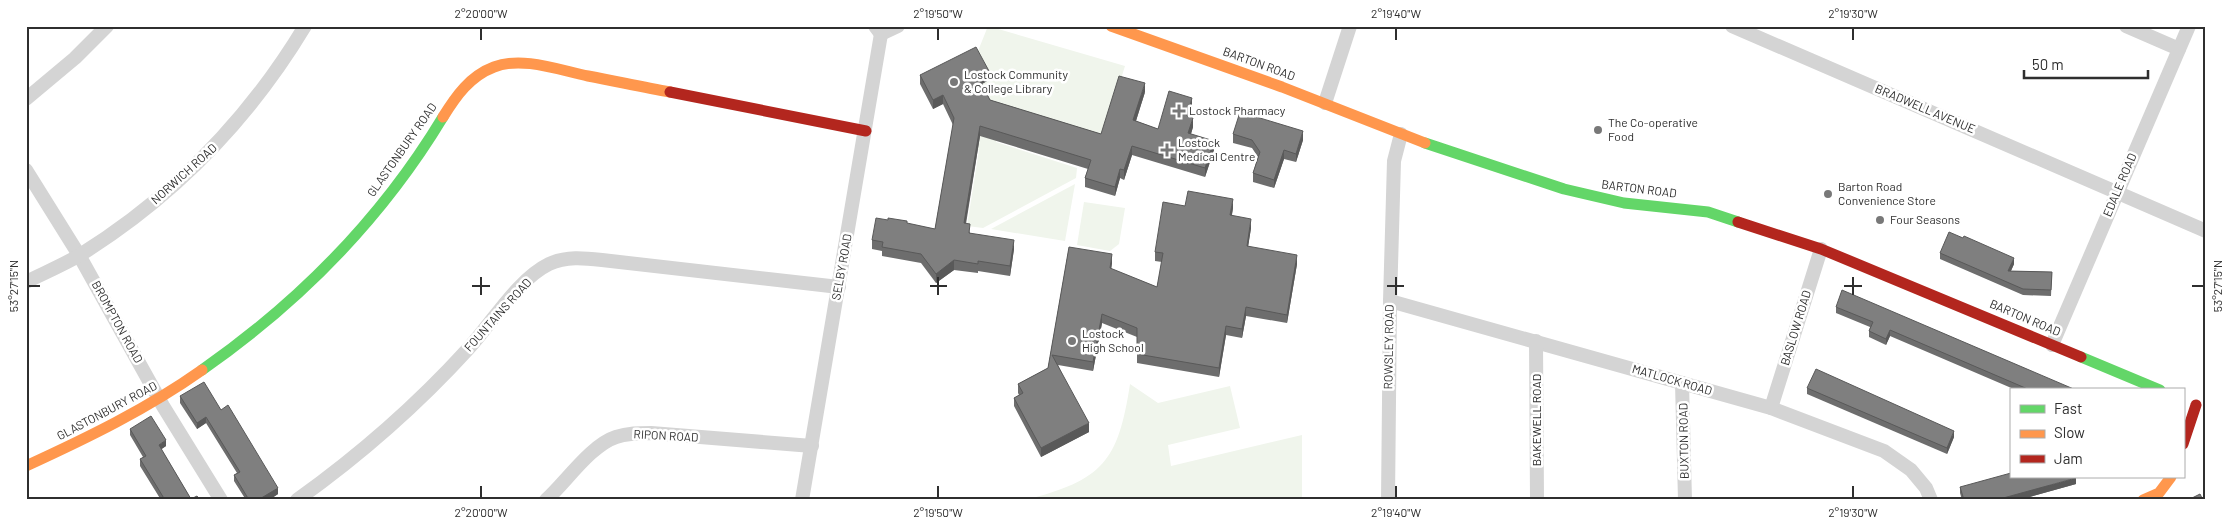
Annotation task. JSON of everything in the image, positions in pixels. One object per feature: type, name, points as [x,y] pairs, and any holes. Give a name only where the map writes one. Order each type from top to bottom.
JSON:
[{"type":"street","points":[[26,99],[75,58],[107,26]]},
{"type":"street","name":"NORWICH ROAD","points":[[26,282],[79,255],[151,204],[186,175],[218,143],[276,71],[305,26]]},
{"type":"street","name":"SELBY ROAD","points":[[802,500],[866,131],[878,30],[898,26]]},
{"type":"street","name":"BARTON ROAD","points":[[1111,26],[1325,103],[1401,134],[1476,161],[1584,194],[1624,203],[1708,212],[1821,249],[2155,388]]},
{"type":"street","points":[[1325,103],[1350,26]]},
{"type":"street","name":"BRADWELL AVENUE","points":[[1732,26],[2206,231]]},
{"type":"street","points":[[2126,26],[2179,49]]},
{"type":"street","name":"EDALE ROAD","points":[[2052,345],[2189,26]]},
{"type":"street","name":"GLASTONBURY ROAD","points":[[26,466],[72,446],[160,400],[216,362],[270,319],[313,280],[359,231],[399,182],[460,90],[475,76],[494,66],[515,64],[539,66],[866,131]]},
{"type":"street","name":"ROWSLEY ROAD","points":[[1388,500],[1390,301],[1394,161],[1401,134]]},
{"type":"street","name":"BROMPTON ROAD","points":[[26,170],[79,255],[160,400],[221,500]]},
{"type":"street","name":"BASLOW ROAD","points":[[1771,408],[1821,249]]},
{"type":"street","name":"FOUNTAINS ROAD","points":[[297,500],[367,448],[412,407],[469,349],[522,285],[550,264],[572,258],[602,260],[839,286]]},
{"type":"street","name":"MATLOCK ROAD","points":[[1390,301],[1771,408],[1884,451],[1911,470],[1926,488],[1931,500]]},
{"type":"street","name":"BAKEWELL ROAD","points":[[1536,341],[1537,500]]},
{"type":"street","name":"BUXTON ROAD","points":[[1682,383],[1685,500]]},
{"type":"street","points":[[2184,400],[2201,407],[2184,442]]},
{"type":"street","name":"RIPON ROAD","points":[[546,500],[598,446],[614,437],[632,433],[812,446]]},
{"type":"street","points":[[2143,500],[2159,493],[2170,478]]},
{"type":"shaded area","points":[[988,26],[1125,66],[1101,143],[990,109],[978,86],[976,56]]},
{"type":"shaded area","points":[[992,130],[999,132],[996,142],[1077,168],[1076,178],[983,228],[967,226],[979,150],[971,148],[972,140]]},
{"type":"shaded area","points":[[1075,184],[1065,241],[991,229]]},
{"type":"shaded area","points":[[1084,202],[1125,208],[1119,244],[1110,251],[1077,245]]},
{"type":"shaded area","points":[[1130,384],[1158,403],[1230,386],[1240,428],[1168,445],[1171,466],[1302,435],[1302,500],[1025,500],[1073,484],[1089,475],[1102,464],[1112,450],[1120,432]]},
{"type":"building","points":[[976,47],[989,71],[978,77],[990,100],[1101,134],[1119,76],[1145,83],[1133,120],[1158,129],[1169,91],[1192,98],[1187,116],[1193,118],[1188,133],[1214,141],[1205,168],[1132,146],[1124,170],[1120,169],[1115,187],[1085,178],[1091,160],[980,126],[964,223],[970,224],[969,233],[1014,240],[1010,266],[978,261],[978,264],[954,260],[936,274],[921,254],[882,247],[883,242],[872,240],[876,218],[907,221],[907,223],[935,229],[954,118],[943,95],[933,100],[920,75]]},
{"type":"building","points":[[1240,112],[1303,131],[1296,154],[1284,150],[1274,180],[1253,173],[1260,152],[1252,140],[1233,134]]},
{"type":"building","points":[[1188,191],[1233,199],[1230,215],[1251,219],[1247,246],[1297,255],[1287,315],[1246,307],[1242,329],[1226,326],[1219,368],[1137,354],[1137,328],[1102,314],[1093,362],[1052,355],[1089,423],[1041,448],[1014,398],[1023,393],[1018,384],[1048,368],[1069,247],[1112,254],[1110,268],[1157,287],[1163,253],[1155,252],[1163,202],[1185,206]]},
{"type":"building","points":[[1949,232],[1963,238],[1964,236],[2014,258],[2008,271],[2052,272],[2051,290],[2023,289],[1940,253]]},
{"type":"building","points":[[1842,290],[2071,388],[2025,388],[1890,330],[1886,339],[1869,331],[1873,322],[1836,307]]},
{"type":"building","points":[[1816,369],[1954,431],[1947,448],[1807,388]]},
{"type":"building","points":[[204,382],[221,410],[228,405],[278,488],[258,500],[249,500],[234,475],[240,472],[206,417],[197,423],[180,396]]},
{"type":"building","points":[[151,416],[166,440],[159,445],[191,499],[197,496],[200,500],[165,500],[140,459],[146,456],[130,429]]},
{"type":"building","points":[[2010,473],[2010,478],[2076,478],[1996,500],[1964,500],[1960,487]]},
{"type":"building","points":[[2200,494],[2203,500],[2188,500]]},
{"type":"traffic: fast","points":[[202,370],[272,316],[336,256],[393,190],[443,117]]},
{"type":"traffic: fast","points":[[1425,143],[1564,189],[1624,203],[1708,212],[1738,222]]},
{"type":"traffic: fast","points":[[2081,357],[2155,388]]},
{"type":"traffic: slow","points":[[1111,26],[1282,87],[1425,143]]},
{"type":"traffic: slow","points":[[443,117],[471,81],[485,71],[505,64],[528,63],[541,65],[670,92]]},
{"type":"traffic: slow","points":[[26,466],[116,422],[160,398],[202,370]]},
{"type":"traffic: slow","points":[[2143,500],[2159,493],[2170,478]]},
{"type":"traffic: jam","points":[[670,92],[866,131]]},
{"type":"traffic: jam","points":[[1738,222],[1821,249],[2081,357]]},
{"type":"traffic: jam","points":[[2184,441],[2196,405]]},
{"type":"place","name":"Lostock Community & College Library","points":[[954,82]]},
{"type":"place","name":"Lostock Pharmacy","points":[[1179,111]]},
{"type":"place","name":"The Co-operative Food","points":[[1598,130]]},
{"type":"place","name":"Lostock Medical Centre","points":[[1167,150]]},
{"type":"place","name":"Barton Road Convenience Store","points":[[1828,194]]},
{"type":"place","name":"Four Seasons","points":[[1880,220]]},
{"type":"place","name":"Lostock High School","points":[[1072,341]]}]
